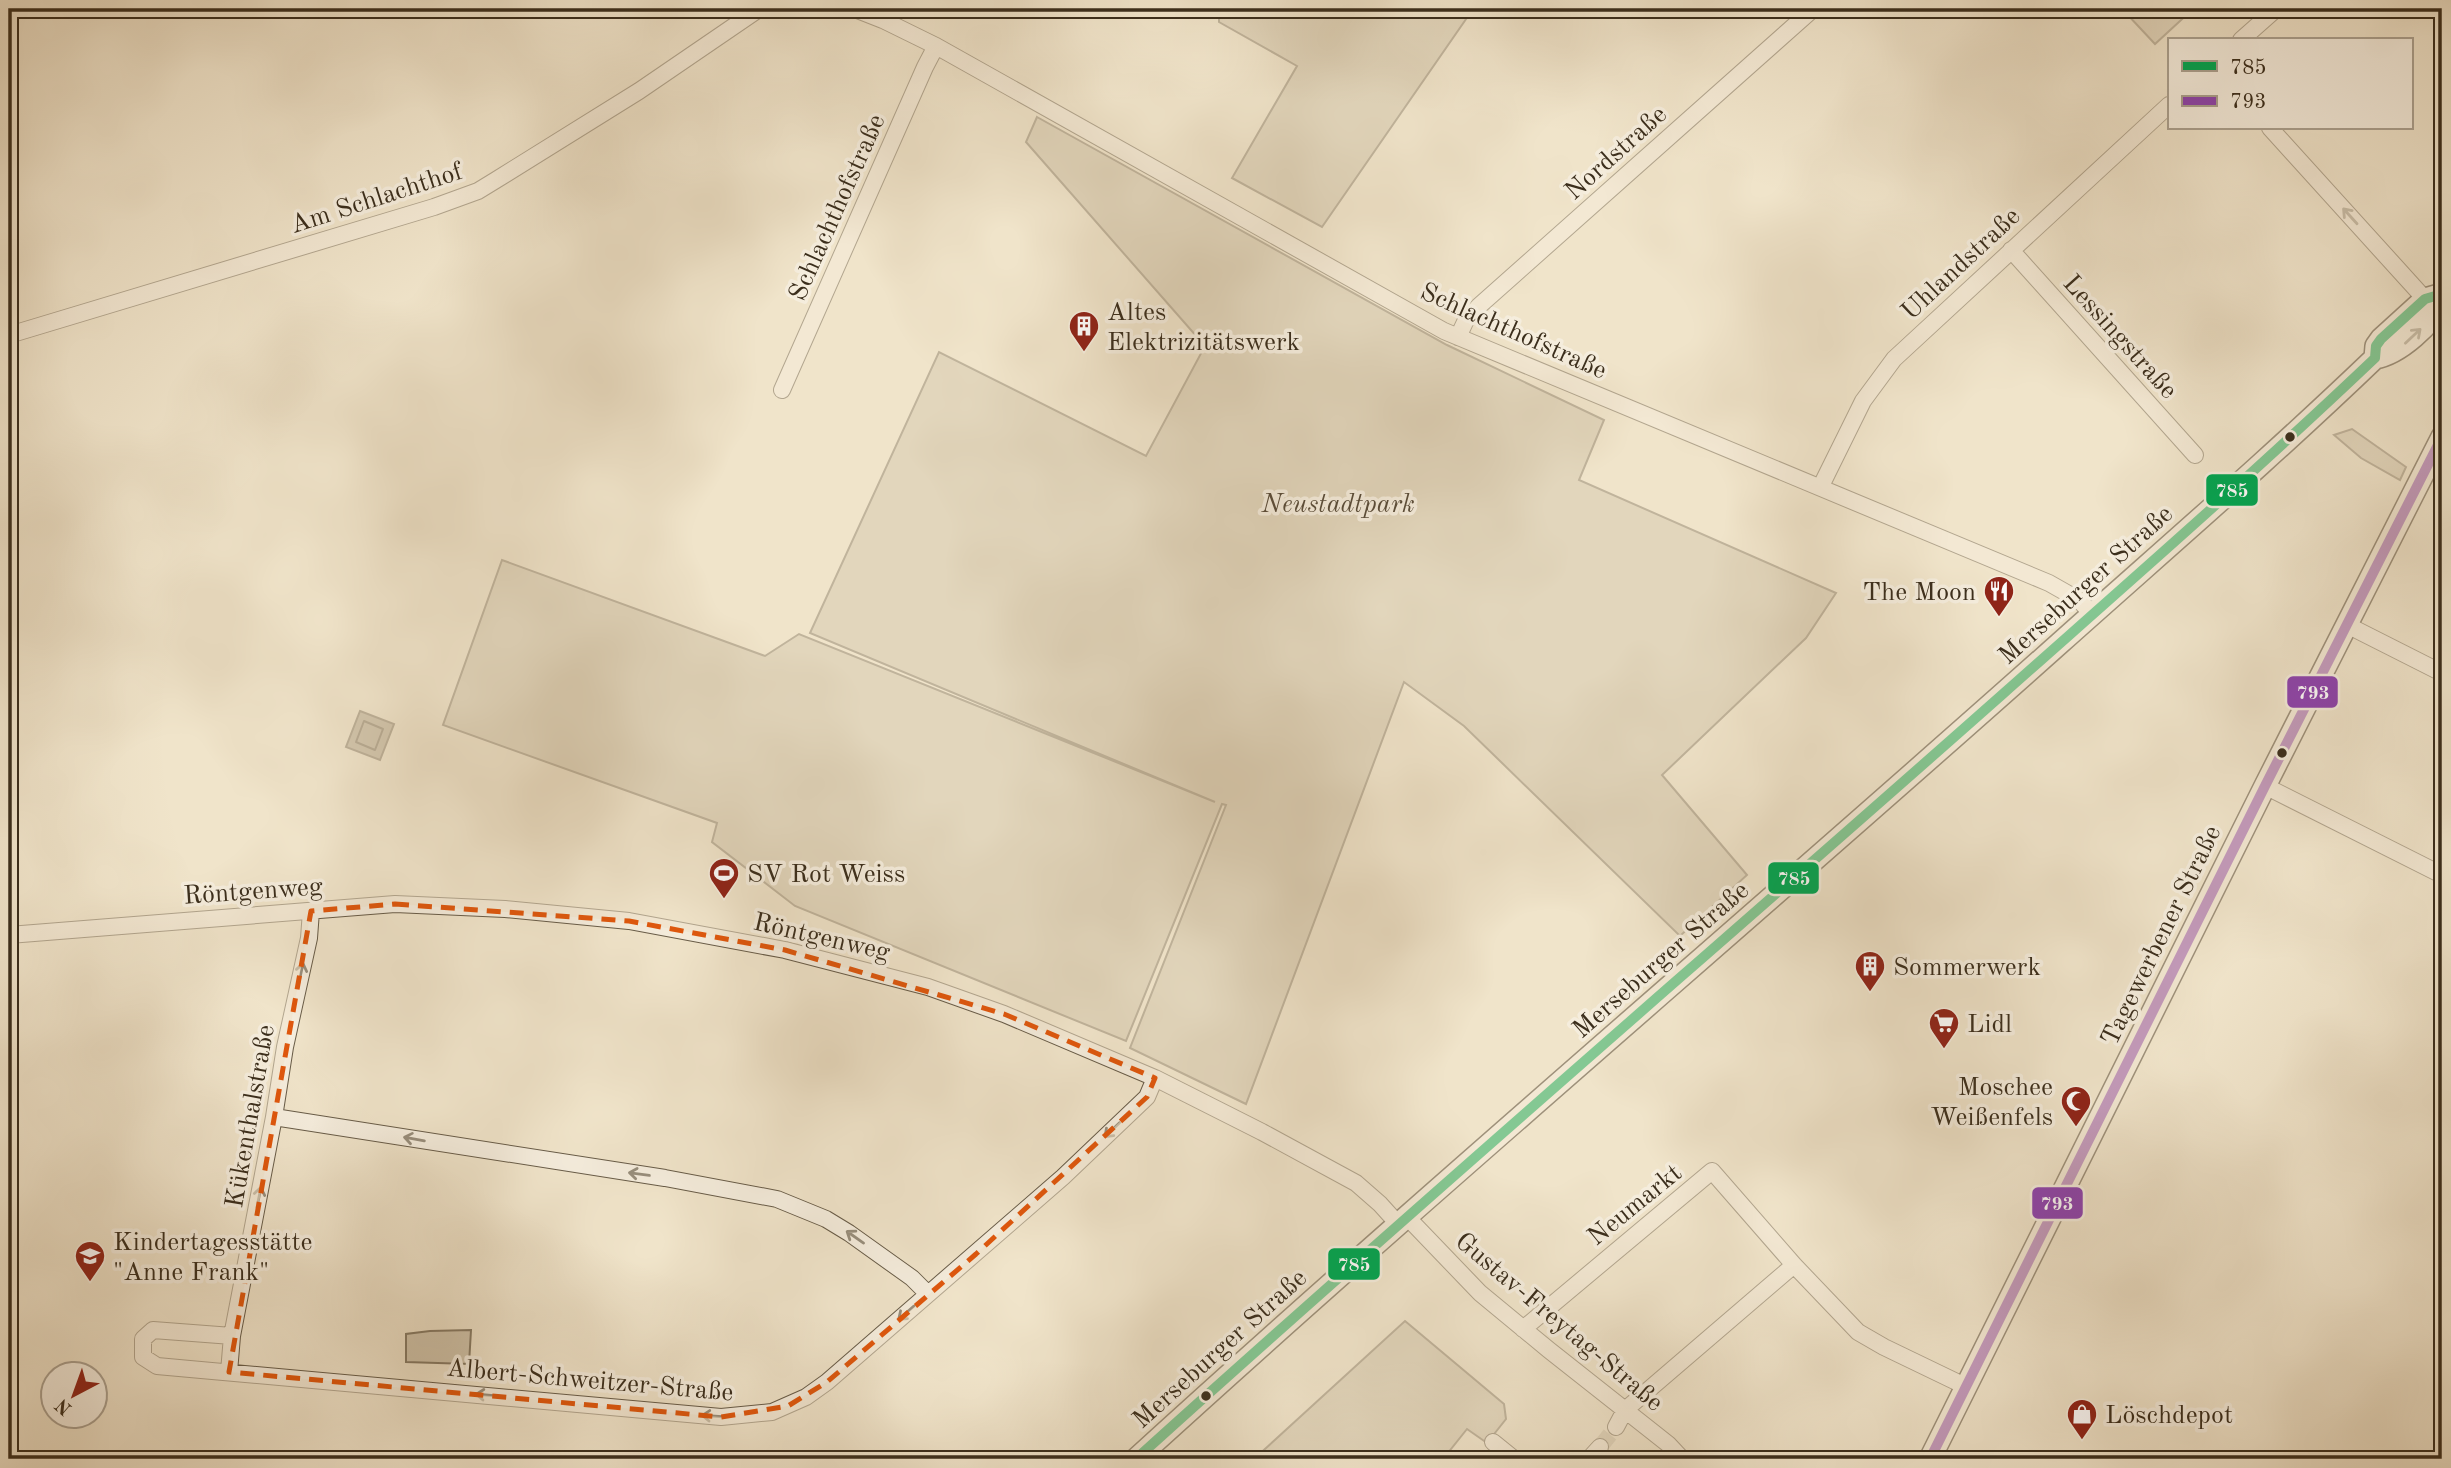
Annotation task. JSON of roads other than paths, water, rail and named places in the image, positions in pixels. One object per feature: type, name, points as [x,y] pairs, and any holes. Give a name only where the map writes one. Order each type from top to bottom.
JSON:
[{"type":"main road","name":"Merseburger Straße","points":[[1136,1459],[2092,614],[2375,358],[2388,356],[2400,348],[2437,313],[2437,298]]},
{"type":"main road","name":"Tagewerbener Straße","points":[[1930,1459],[2264,786],[2442,437]]},
{"type":"street","name":"Am Schlachthof","points":[[9,335],[434,207],[478,191],[639,91],[759,9]]},
{"type":"street","name":"Nordstraße","points":[[1458,337],[1466,320],[1479,306],[1813,9]]},
{"type":"street","points":[[2243,38],[2276,9]]},
{"type":"street","name":"Schlachthofstraße","points":[[857,10],[936,46],[1458,337],[2049,583],[2079,600],[2092,614]]},
{"type":"street","name":"Schlachthofstraße","points":[[782,390],[936,46]]},
{"type":"street","name":"Uhlandstraße","points":[[1821,486],[1863,401],[1894,359],[2168,107]]},
{"type":"street","points":[[2272,130],[2437,298]]},
{"type":"street","name":"Lessingstraße","points":[[2011,250],[2195,455]]},
{"type":"street","points":[[2347,625],[2442,673]]},
{"type":"street","points":[[2264,786],[2442,875]]},
{"type":"street","name":"Röntgenweg","points":[[9,935],[395,904],[505,909],[629,921],[785,950],[928,987],[1004,1014],[1155,1078],[1273,1137],[1356,1184],[1403,1221]]},
{"type":"street","name":"Kükenthalstraße","points":[[229,1372],[232,1336],[285,1047],[309,938],[311,911]]},
{"type":"street","name":"Albert-Schweitzer-Straße","points":[[232,1336],[153,1330],[144,1339],[143,1357],[155,1366],[721,1416],[772,1412],[806,1397],[827,1382],[1063,1177],[1147,1097],[1155,1078]]},
{"type":"street","points":[[274,1117],[665,1178],[777,1199],[826,1219],[849,1233],[912,1278],[928,1294]]},
{"type":"street","name":"Neumarkt","points":[[1523,1329],[1712,1171],[1794,1265],[1858,1332],[1967,1387]]},
{"type":"street","name":"Gustav-Freytag-Straße","points":[[1403,1221],[1480,1293],[1668,1444],[1682,1459]]},
{"type":"street","points":[[1616,1427],[1625,1409],[1794,1265]]},
{"type":"street","points":[[1493,1442],[1514,1459]]},
{"type":"water","points":[[360,711],[394,724],[380,760],[346,747]]},
{"type":"tunnel","points":[[1600,1447],[1616,1427]]},
{"type":"place","name":"Altes Elektrizitätswerk","points":[[1084,353]]},
{"type":"place","name":"The Moon","points":[[1999,618]]},
{"type":"place","name":"SV Rot Weiss","points":[[724,900]]},
{"type":"place","name":"Sommerwerk","points":[[1870,993]]},
{"type":"place","name":"Lidl","points":[[1944,1050]]},
{"type":"place","name":"Moschee Weißenfels","points":[[2076,1128]]},
{"type":"place","name":"Kindertagesstätte \"Anne Frank\"","points":[[90,1283]]},
{"type":"place","name":"Löschdepot","points":[[2082,1441]]},
{"type":"park label","name":"Neustadtpark","points":[[1338,503]]}]
